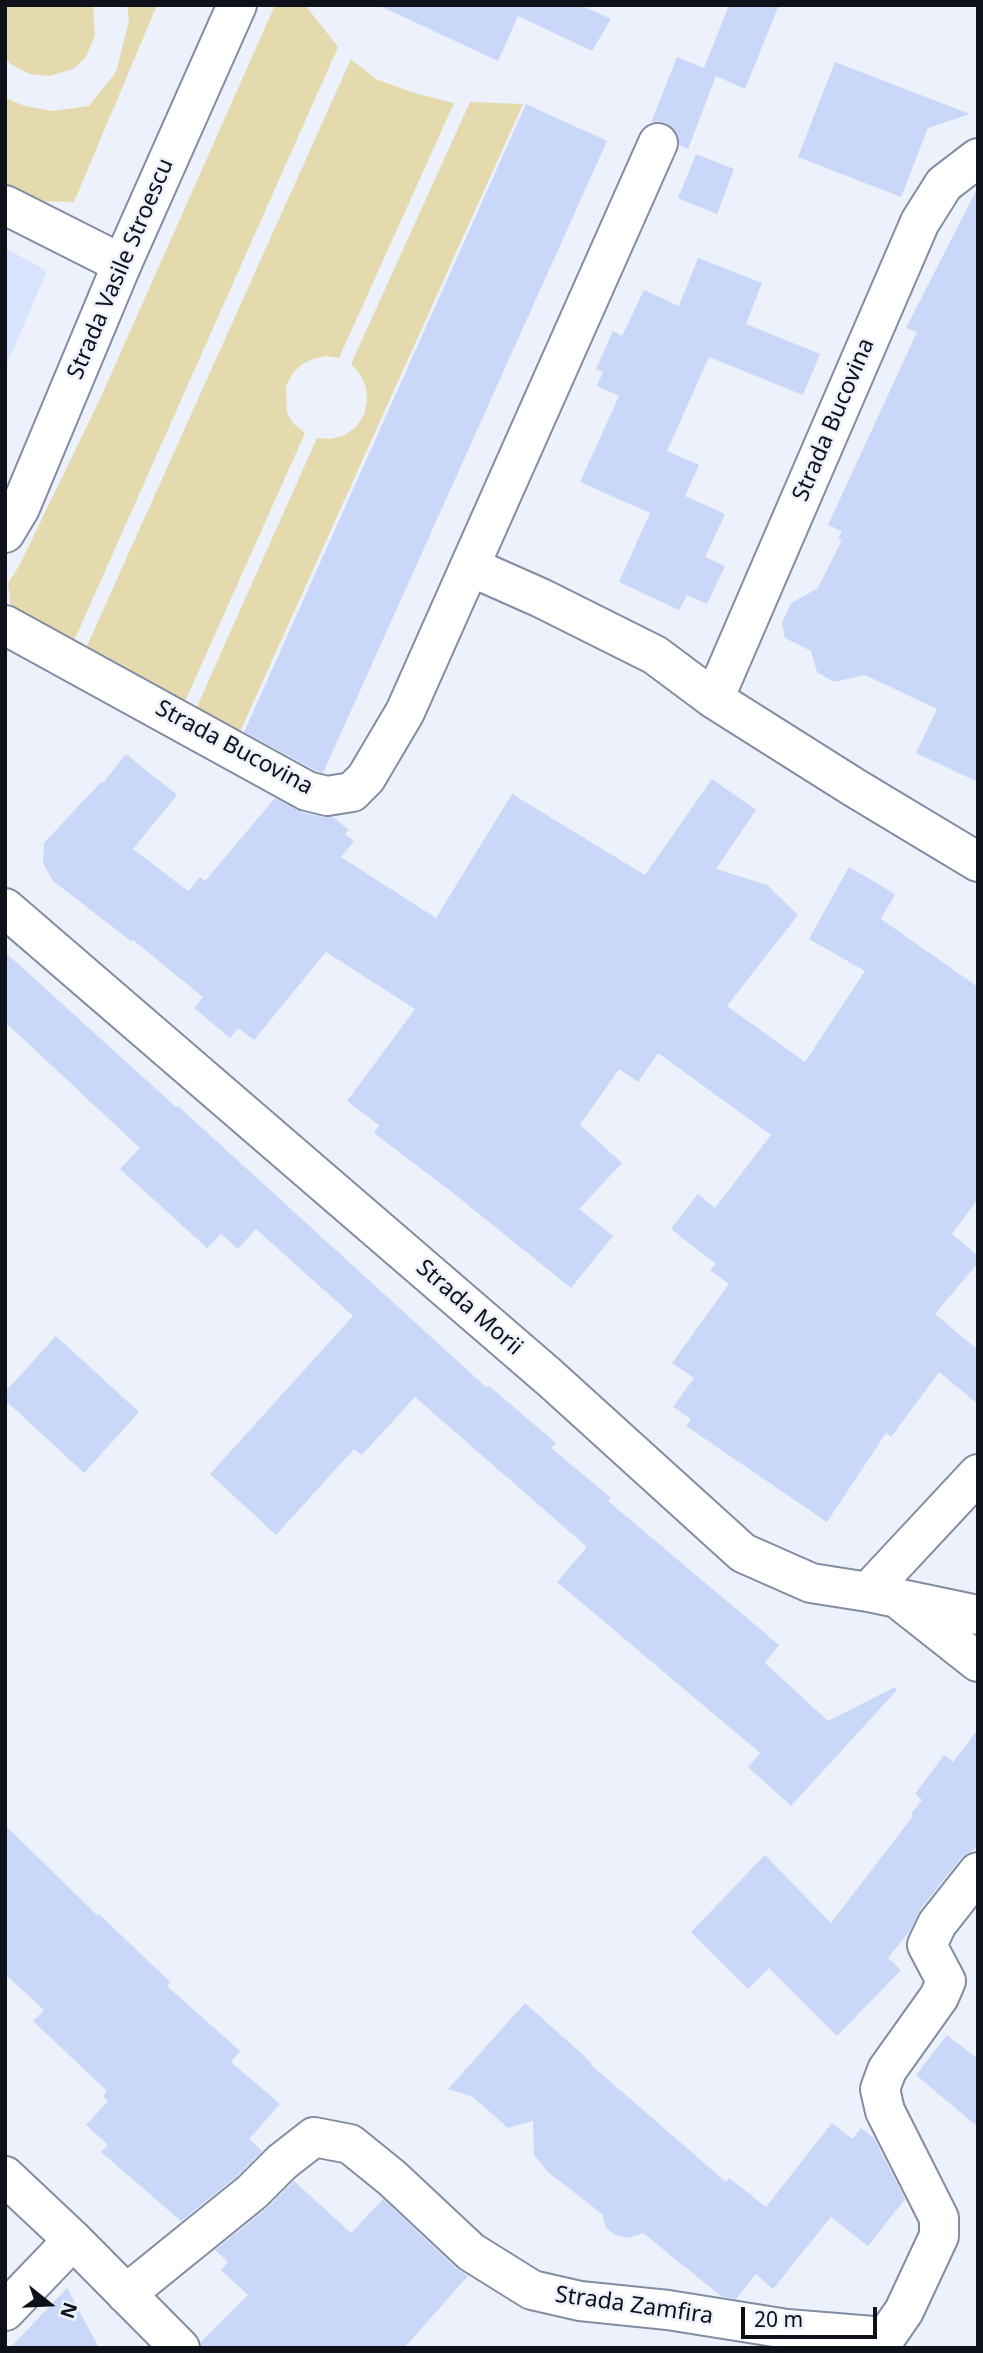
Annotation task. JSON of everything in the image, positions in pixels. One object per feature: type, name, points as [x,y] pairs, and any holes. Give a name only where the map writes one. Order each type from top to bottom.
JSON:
[{"type":"street","name":"Strada Vasile Stroescu","points":[[5,533],[20,508],[122,264],[237,5]]},
{"type":"street","name":"Strada Bucovina","points":[[5,625],[307,791],[327,796],[352,792],[366,778],[405,712],[658,144]]},
{"type":"street","name":"Strada Bucovina","points":[[714,699],[920,222],[944,184],[978,158]]},
{"type":"street","points":[[5,205],[122,264]]},
{"type":"street","points":[[471,567],[541,598],[655,655],[714,699],[855,789],[978,862]]},
{"type":"street","name":"Strada Morii","points":[[5,908],[549,1377],[743,1553],[811,1583],[978,1615]]},
{"type":"street","points":[[978,1474],[882,1595],[978,1662]]},
{"type":"street","name":"Strada Zamfira","points":[[126,2294],[252,2192],[282,2162],[314,2137],[350,2144],[392,2178],[471,2252],[532,2290],[580,2301],[668,2310],[787,2329],[886,2337],[904,2311],[939,2236],[939,2218],[885,2110],[880,2090],[887,2070],[939,1997],[946,1981],[927,1945],[937,1924],[978,1872]]},
{"type":"street","points":[[5,2176],[180,2348]]},
{"type":"street","points":[[5,2311],[73,2240]]},
{"type":"shaded area","points":[[5,5],[93,5],[95,35],[86,57],[73,69],[49,76],[30,74],[10,64],[5,56]]},
{"type":"shaded area","points":[[127,5],[157,5],[74,202],[31,201],[5,186],[5,98],[25,106],[52,111],[89,106],[116,72],[129,21]]},
{"type":"shaded area","points":[[275,5],[305,5],[338,47],[73,643],[32,622],[11,607],[8,584],[100,399]]},
{"type":"shaded area","points":[[351,59],[376,79],[414,93],[454,103],[339,358],[326,356],[301,365],[286,386],[287,413],[294,424],[305,433],[183,706],[86,648]]},
{"type":"shaded area","points":[[470,102],[523,104],[239,734],[195,711],[317,438],[331,439],[345,435],[356,427],[364,415],[366,387],[351,364]]},
{"type":"shaded area","points":[[5,248],[47,271],[5,368]]},
{"type":"building","points":[[378,5],[580,5],[611,19],[592,51],[518,16],[498,61]]},
{"type":"building","points":[[729,5],[779,5],[745,89],[716,76],[688,149],[679,145],[676,131],[667,123],[651,123],[677,57],[704,68]]},
{"type":"building","points":[[835,62],[970,114],[928,128],[901,197],[798,157]]},
{"type":"building","points":[[526,104],[607,141],[323,773],[244,732]]},
{"type":"building","points":[[696,154],[734,169],[717,214],[678,198]]},
{"type":"building","points":[[978,187],[978,782],[916,753],[937,709],[865,675],[834,682],[817,672],[811,651],[785,638],[782,623],[791,603],[818,588],[842,540],[838,539],[842,531],[828,525],[917,332],[906,328]]},
{"type":"building","points":[[698,258],[762,283],[746,324],[820,354],[803,395],[709,357],[667,451],[699,465],[685,496],[725,514],[705,557],[725,566],[707,604],[687,595],[679,610],[619,582],[650,513],[580,482],[619,396],[597,386],[603,372],[596,369],[613,331],[622,336],[644,290],[679,306]]},
{"type":"building","points":[[126,754],[177,795],[133,849],[188,891],[200,877],[205,881],[275,798],[301,812],[333,817],[349,830],[345,834],[354,841],[341,857],[436,918],[512,794],[645,875],[712,779],[756,810],[716,869],[767,885],[798,915],[727,1006],[805,1062],[865,971],[809,939],[849,867],[895,894],[881,919],[978,987],[978,1199],[952,1234],[978,1256],[978,1263],[935,1314],[978,1350],[978,1404],[939,1372],[891,1437],[886,1433],[827,1522],[686,1426],[691,1419],[673,1407],[694,1378],[672,1363],[729,1284],[710,1270],[716,1264],[671,1229],[698,1194],[715,1208],[771,1135],[658,1053],[638,1082],[619,1069],[580,1125],[622,1163],[579,1209],[613,1236],[571,1288],[374,1133],[379,1125],[347,1101],[415,1009],[326,952],[254,1040],[238,1028],[230,1038],[194,1008],[203,997],[133,940],[53,881],[43,863],[44,843],[101,782],[103,783]]},
{"type":"building","points":[[5,952],[487,1388],[489,1386],[556,1443],[551,1448],[611,1498],[608,1501],[779,1645],[765,1663],[828,1721],[895,1687],[897,1690],[791,1806],[748,1767],[760,1753],[557,1582],[587,1547],[415,1397],[362,1455],[354,1449],[276,1535],[210,1474],[353,1316],[256,1229],[238,1249],[221,1234],[207,1248],[120,1169],[140,1148],[5,1022]]},
{"type":"building","points":[[56,1336],[139,1412],[84,1473],[5,1400],[5,1392]]},
{"type":"building","points":[[978,1729],[978,1845],[961,1858],[920,1910],[909,1932],[888,1958],[901,1970],[837,2036],[769,1968],[748,1989],[691,1932],[765,1855],[831,1923],[913,1816],[911,1814],[922,1800],[915,1794],[944,1755],[953,1762]]},
{"type":"building","points":[[5,1825],[170,1982],[167,1986],[240,2051],[231,2062],[280,2104],[249,2139],[262,2151],[237,2176],[181,2221],[101,2152],[108,2145],[86,2125],[108,2101],[103,2096],[107,2091],[33,2021],[44,2010],[5,1974]]},
{"type":"building","points":[[525,2003],[592,2063],[590,2064],[726,2182],[729,2178],[766,2207],[832,2123],[852,2139],[861,2128],[874,2138],[905,2199],[868,2246],[831,2217],[773,2289],[756,2274],[736,2299],[721,2296],[643,2233],[629,2238],[615,2235],[606,2228],[602,2214],[548,2172],[534,2155],[533,2121],[508,2128],[473,2097],[448,2089]]},
{"type":"building","points":[[947,2035],[978,2059],[978,2127],[916,2075]]},
{"type":"building","points":[[294,2181],[351,2233],[383,2199],[456,2268],[468,2276],[404,2348],[201,2348],[201,2342],[248,2295],[221,2270],[228,2262],[215,2250],[266,2209]]},
{"type":"building","points":[[67,2288],[99,2348],[10,2348]]}]
